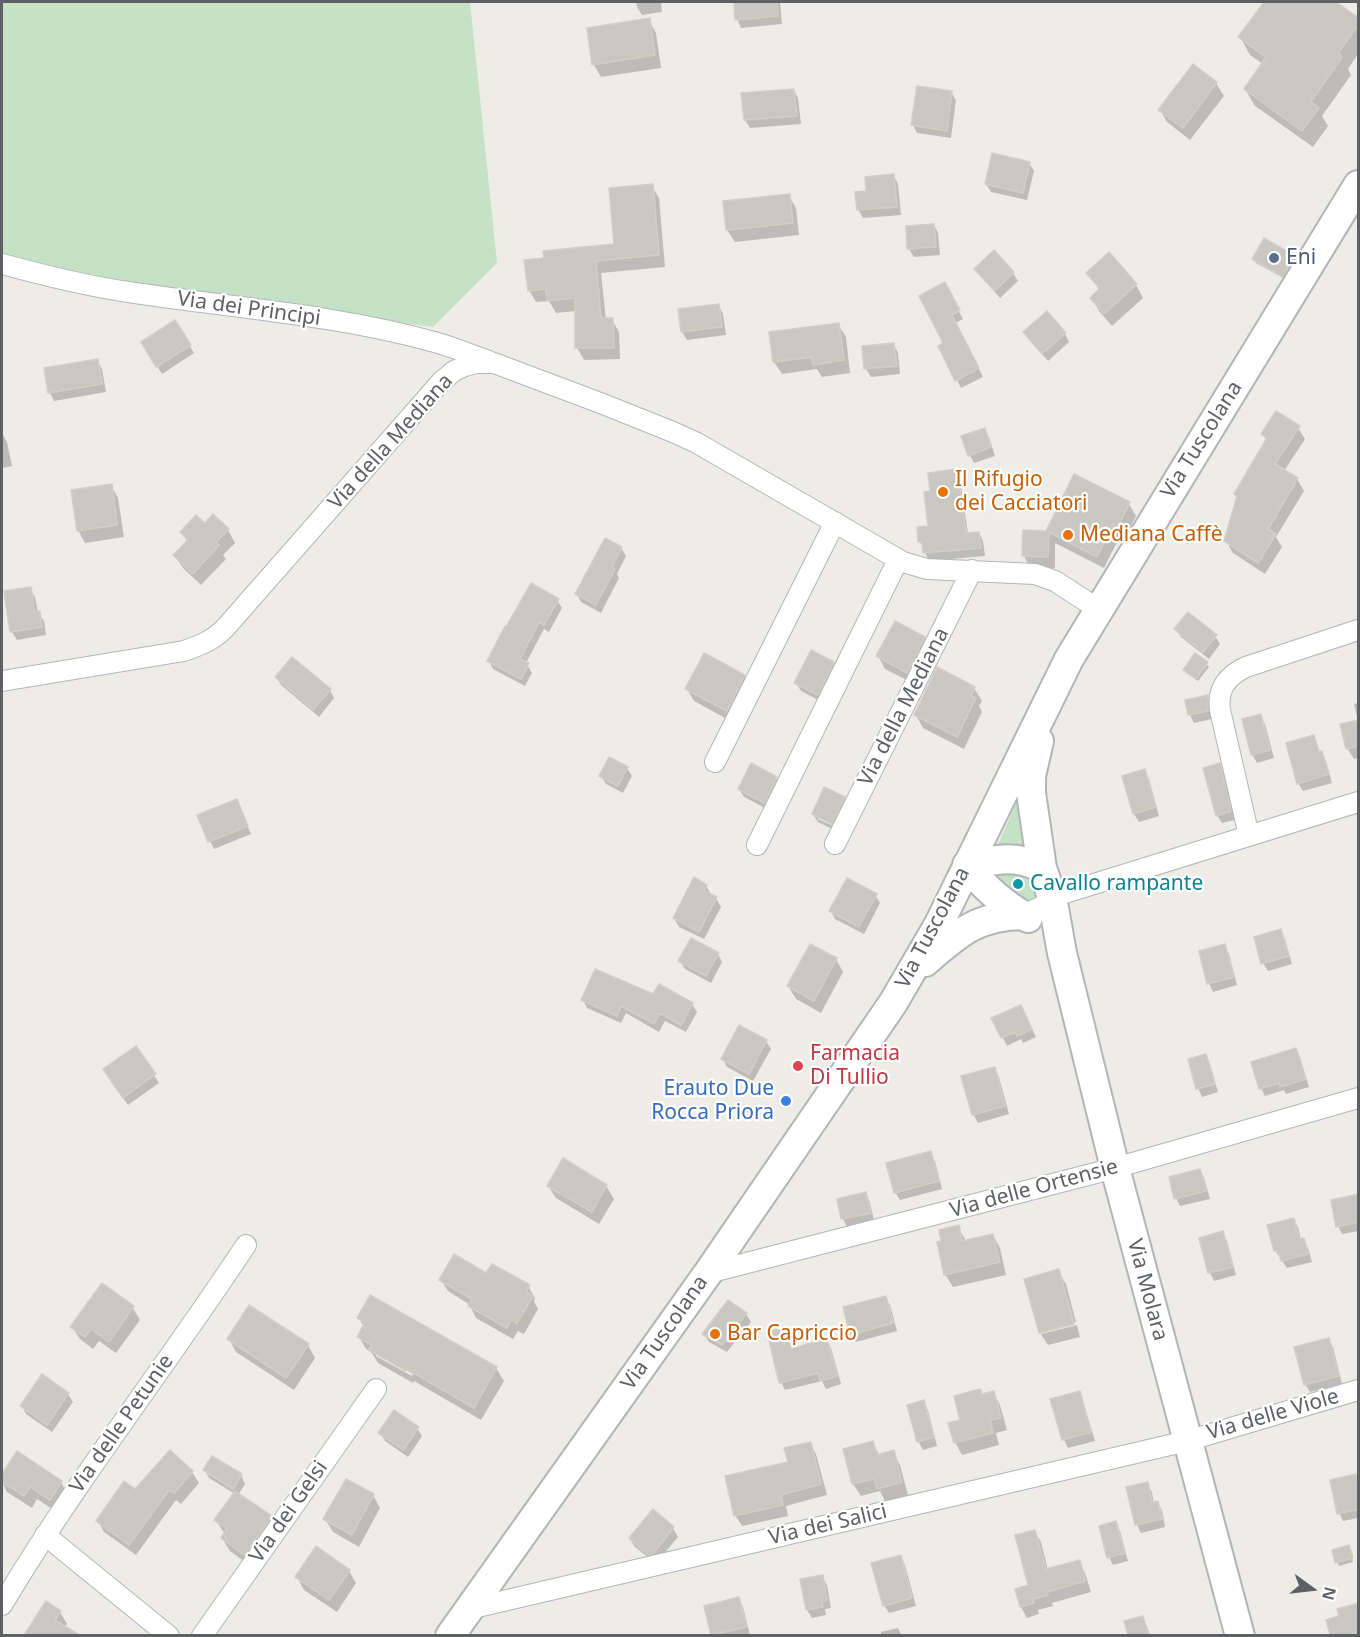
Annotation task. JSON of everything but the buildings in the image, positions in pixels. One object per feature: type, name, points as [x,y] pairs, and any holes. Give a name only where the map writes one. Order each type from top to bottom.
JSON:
[{"type":"main road","name":"Via Tuscolana","points":[[450,1635],[708,1274],[910,976],[939,924],[1069,658],[1359,185]]},
{"type":"main road","name":"Via Molara","points":[[1069,658],[1038,746],[1032,776],[1032,800],[1042,868],[1052,897],[1059,943],[1115,1168],[1240,1635]]},
{"type":"main road","points":[[1042,868],[1024,860],[1012,859],[967,865],[991,894],[1041,926],[1059,943]]},
{"type":"main road","points":[[910,976],[968,928],[996,917],[1023,915]]},
{"type":"street","name":"Via dei Principi","points":[[2,264],[59,279],[111,289],[378,329],[439,343],[495,363]]},
{"type":"street","name":"Via della Mediana","points":[[2,681],[176,652],[215,639],[441,382],[454,371],[476,363],[495,363],[673,432],[836,522],[898,560],[920,568],[1026,573],[1042,576],[1061,585],[1098,609]]},
{"type":"street","points":[[715,762],[836,522]]},
{"type":"street","points":[[757,845],[898,560]]},
{"type":"street","name":"Via della Mediana","points":[[835,844],[972,570]]},
{"type":"street","points":[[1249,836],[1220,710],[1219,698],[1223,686],[1230,677],[1246,667],[1359,630]]},
{"type":"street","points":[[1023,915],[1041,907],[1052,897],[1359,802]]},
{"type":"street","name":"Via delle Ortensie","points":[[708,1274],[1115,1168],[1359,1098]]},
{"type":"street","name":"Via delle Petunie","points":[[2,1605],[45,1535],[246,1245]]},
{"type":"street","name":"Via dei Gelsi","points":[[202,1635],[376,1389]]},
{"type":"street","name":"Via delle Viole","points":[[1187,1441],[1359,1390]]},
{"type":"street","name":"Via dei Salici","points":[[469,1609],[1187,1441]]},
{"type":"street","points":[[45,1535],[169,1635]]},
{"type":"green space","points":[[2,2],[470,2],[497,263],[433,327],[2,266]]},
{"type":"green space","points":[[1020,794],[1032,853],[994,854]]},
{"type":"green space","points":[[1001,866],[1038,880],[1039,900],[1024,907],[987,873]]},
{"type":"place","name":"Eni","points":[[1274,258]]},
{"type":"place","name":"Il Rifugio dei Cacciatori","points":[[943,492]]},
{"type":"place","name":"Mediana Caffè","points":[[1068,535]]},
{"type":"place","name":"Cavallo rampante","points":[[1018,884]]},
{"type":"place","name":"Farmacia Di Tullio","points":[[798,1066]]},
{"type":"place","name":"Erauto Due Rocca Priora","points":[[786,1101]]},
{"type":"place","name":"Bar Capriccio","points":[[715,1334]]}]
